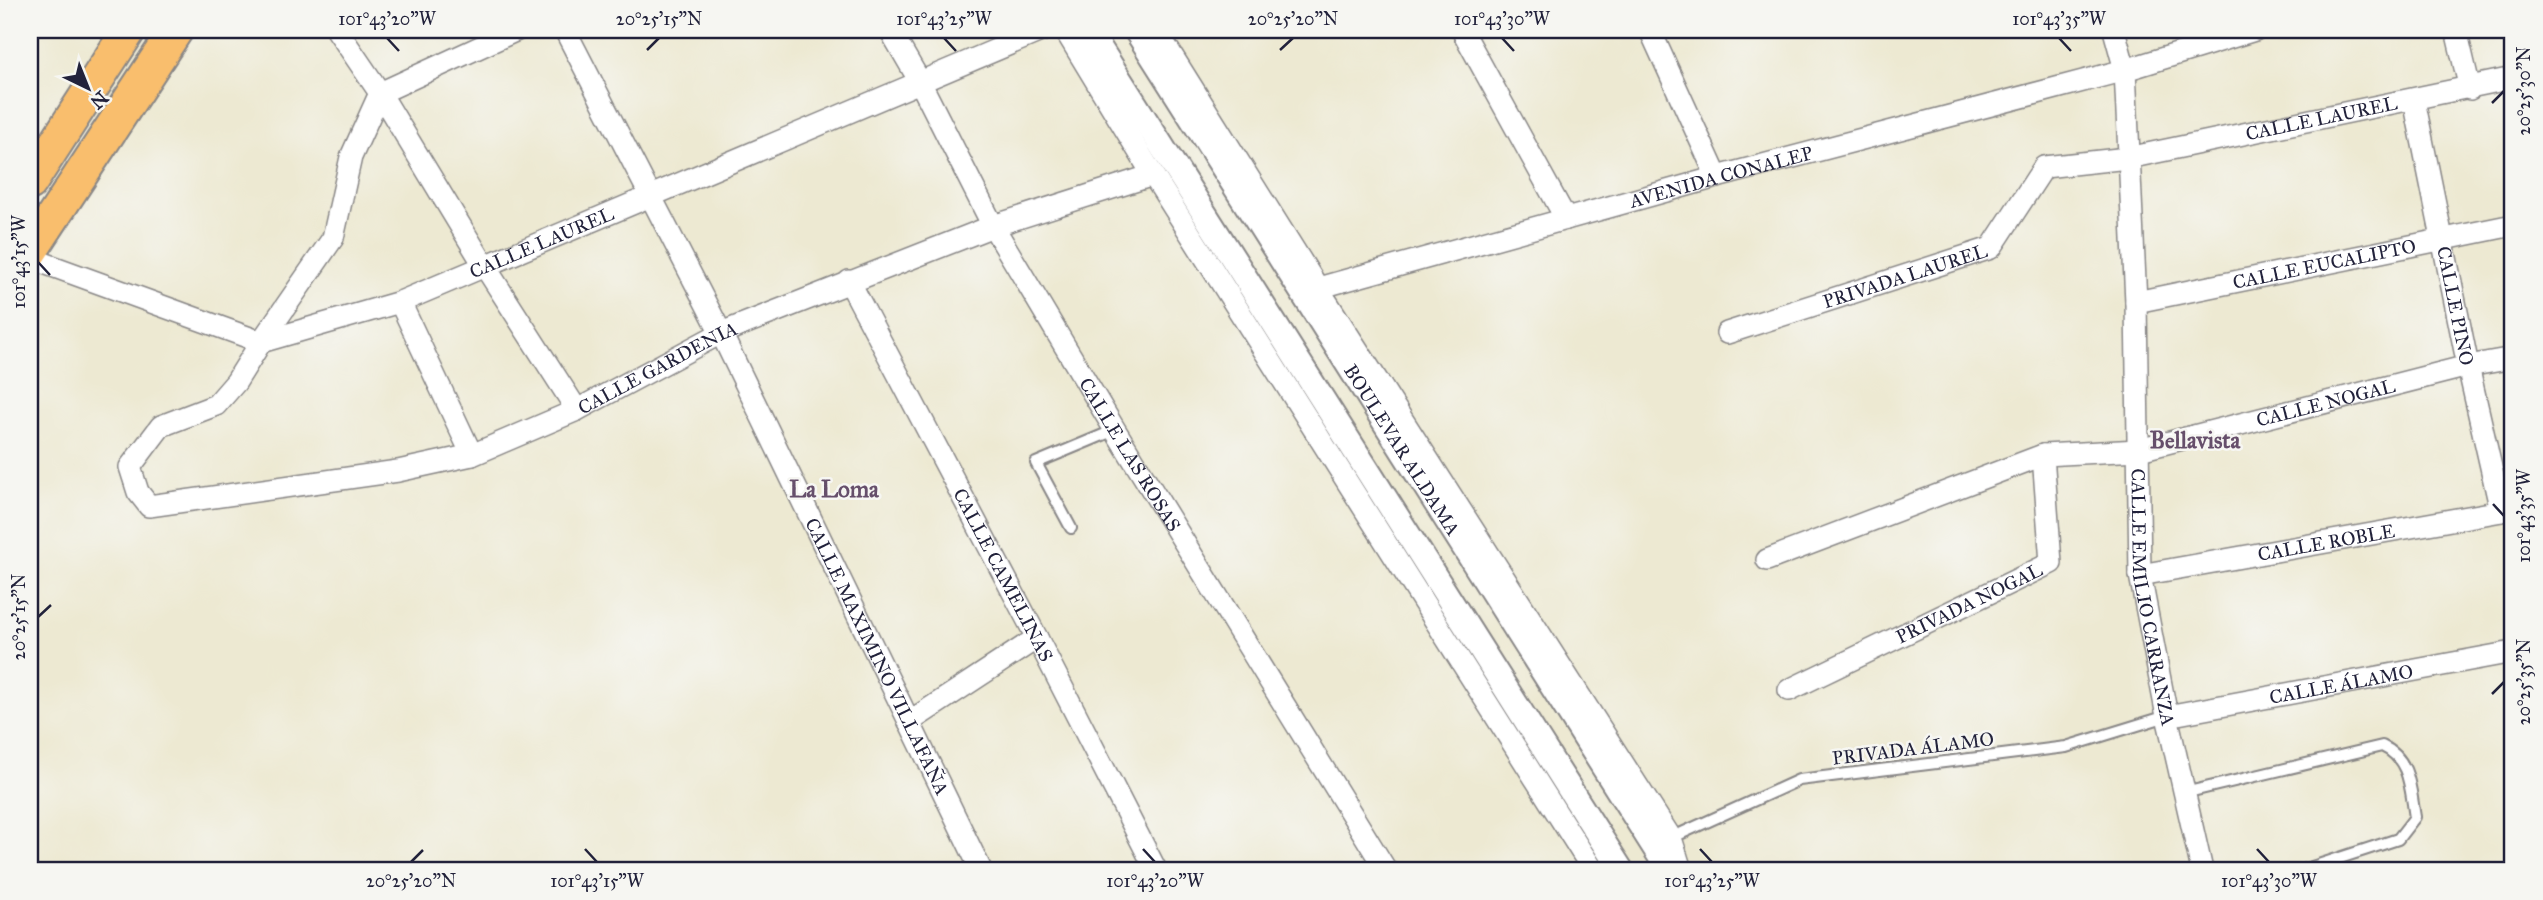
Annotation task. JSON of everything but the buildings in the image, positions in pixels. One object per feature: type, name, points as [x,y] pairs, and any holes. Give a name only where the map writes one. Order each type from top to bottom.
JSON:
[{"type":"highway","points":[[30,183],[129,30]]},
{"type":"highway","points":[[30,252],[176,30]]},
{"type":"highway","points":[[150,67],[182,30]]},
{"type":"street","points":[[337,30],[380,93],[484,265],[577,410]]},
{"type":"street","points":[[30,258],[261,342],[333,238],[351,157],[380,93],[517,30]]},
{"type":"street","name":"CALLE MAXIMINO VILLAFAÑA","points":[[565,30],[721,333],[981,870]]},
{"type":"street","name":"CALLE LAS ROSAS","points":[[890,30],[919,80],[993,226],[1385,870]]},
{"type":"street","name":"CALLE LAUREL","points":[[261,342],[400,302],[919,80],[1043,30]]},
{"type":"street","points":[[1065,30],[1153,175],[1593,870]]},
{"type":"street","name":"BOULEVAR ALDAMA","points":[[1088,30],[1621,870]]},
{"type":"street","name":"BOULEVAR ALDAMA","points":[[1136,30],[1669,870]]},
{"type":"street","name":"BOULEVAR ALDAMA","points":[[1156,30],[1671,838],[1681,870]]},
{"type":"street","points":[[1462,30],[1566,219]]},
{"type":"street","points":[[1650,30],[1717,177]]},
{"type":"street","name":"CALLE EMILIO CARRANZA","points":[[2114,30],[2125,70],[2136,302],[2140,575],[2167,716],[2202,870]]},
{"type":"street","name":"AVENIDA CONALEP","points":[[1318,288],[1717,177],[2125,70],[2255,30]]},
{"type":"street","points":[[2456,30],[2470,89]]},
{"type":"street","name":"CALLE LAUREL","points":[[2128,158],[2513,78]]},
{"type":"street","name":"CALLE PINO","points":[[2414,100],[2468,366],[2507,510]]},
{"type":"street","name":"PRIVADA LAUREL","points":[[1727,333],[1991,248],[2044,167],[2128,158]]},
{"type":"street","name":"CALLE GARDENIA","points":[[261,342],[236,382],[216,405],[161,426],[130,467],[138,492],[149,506],[398,471],[472,455],[577,410],[721,333],[993,226],[1153,175]]},
{"type":"street","name":"CALLE EUCALIPTO","points":[[2136,302],[2513,225]]},
{"type":"street","name":"CALLE CAMELINAS","points":[[849,281],[1156,870]]},
{"type":"street","points":[[400,302],[472,455]]},
{"type":"street","name":"CALLE NOGAL","points":[[2138,450],[2468,366],[2513,358]]},
{"type":"street","points":[[1768,560],[2043,455],[2138,450]]},
{"type":"street","name":"PRIVADA NOGAL","points":[[1789,690],[2051,563],[2043,455]]},
{"type":"street","name":"CALLE ROBLE","points":[[2140,575],[2507,510]]},
{"type":"street","points":[[909,722],[1037,638]]},
{"type":"street","name":"CALLE ÁLAMO","points":[[2167,716],[2513,652]]},
{"type":"lane","points":[[1071,528],[1036,463],[1115,430]]},
{"type":"lane","name":"PRIVADA ÁLAMO","points":[[1671,838],[1799,780],[2066,747],[2167,716]]},
{"type":"lane","points":[[2184,793],[2382,747],[2396,752],[2405,765],[2415,817],[2409,828],[2398,839],[2303,870]]},
{"type":"district","name":"Bellavista","points":[[2195,440]]},
{"type":"district","name":"La Loma","points":[[834,489]]}]
